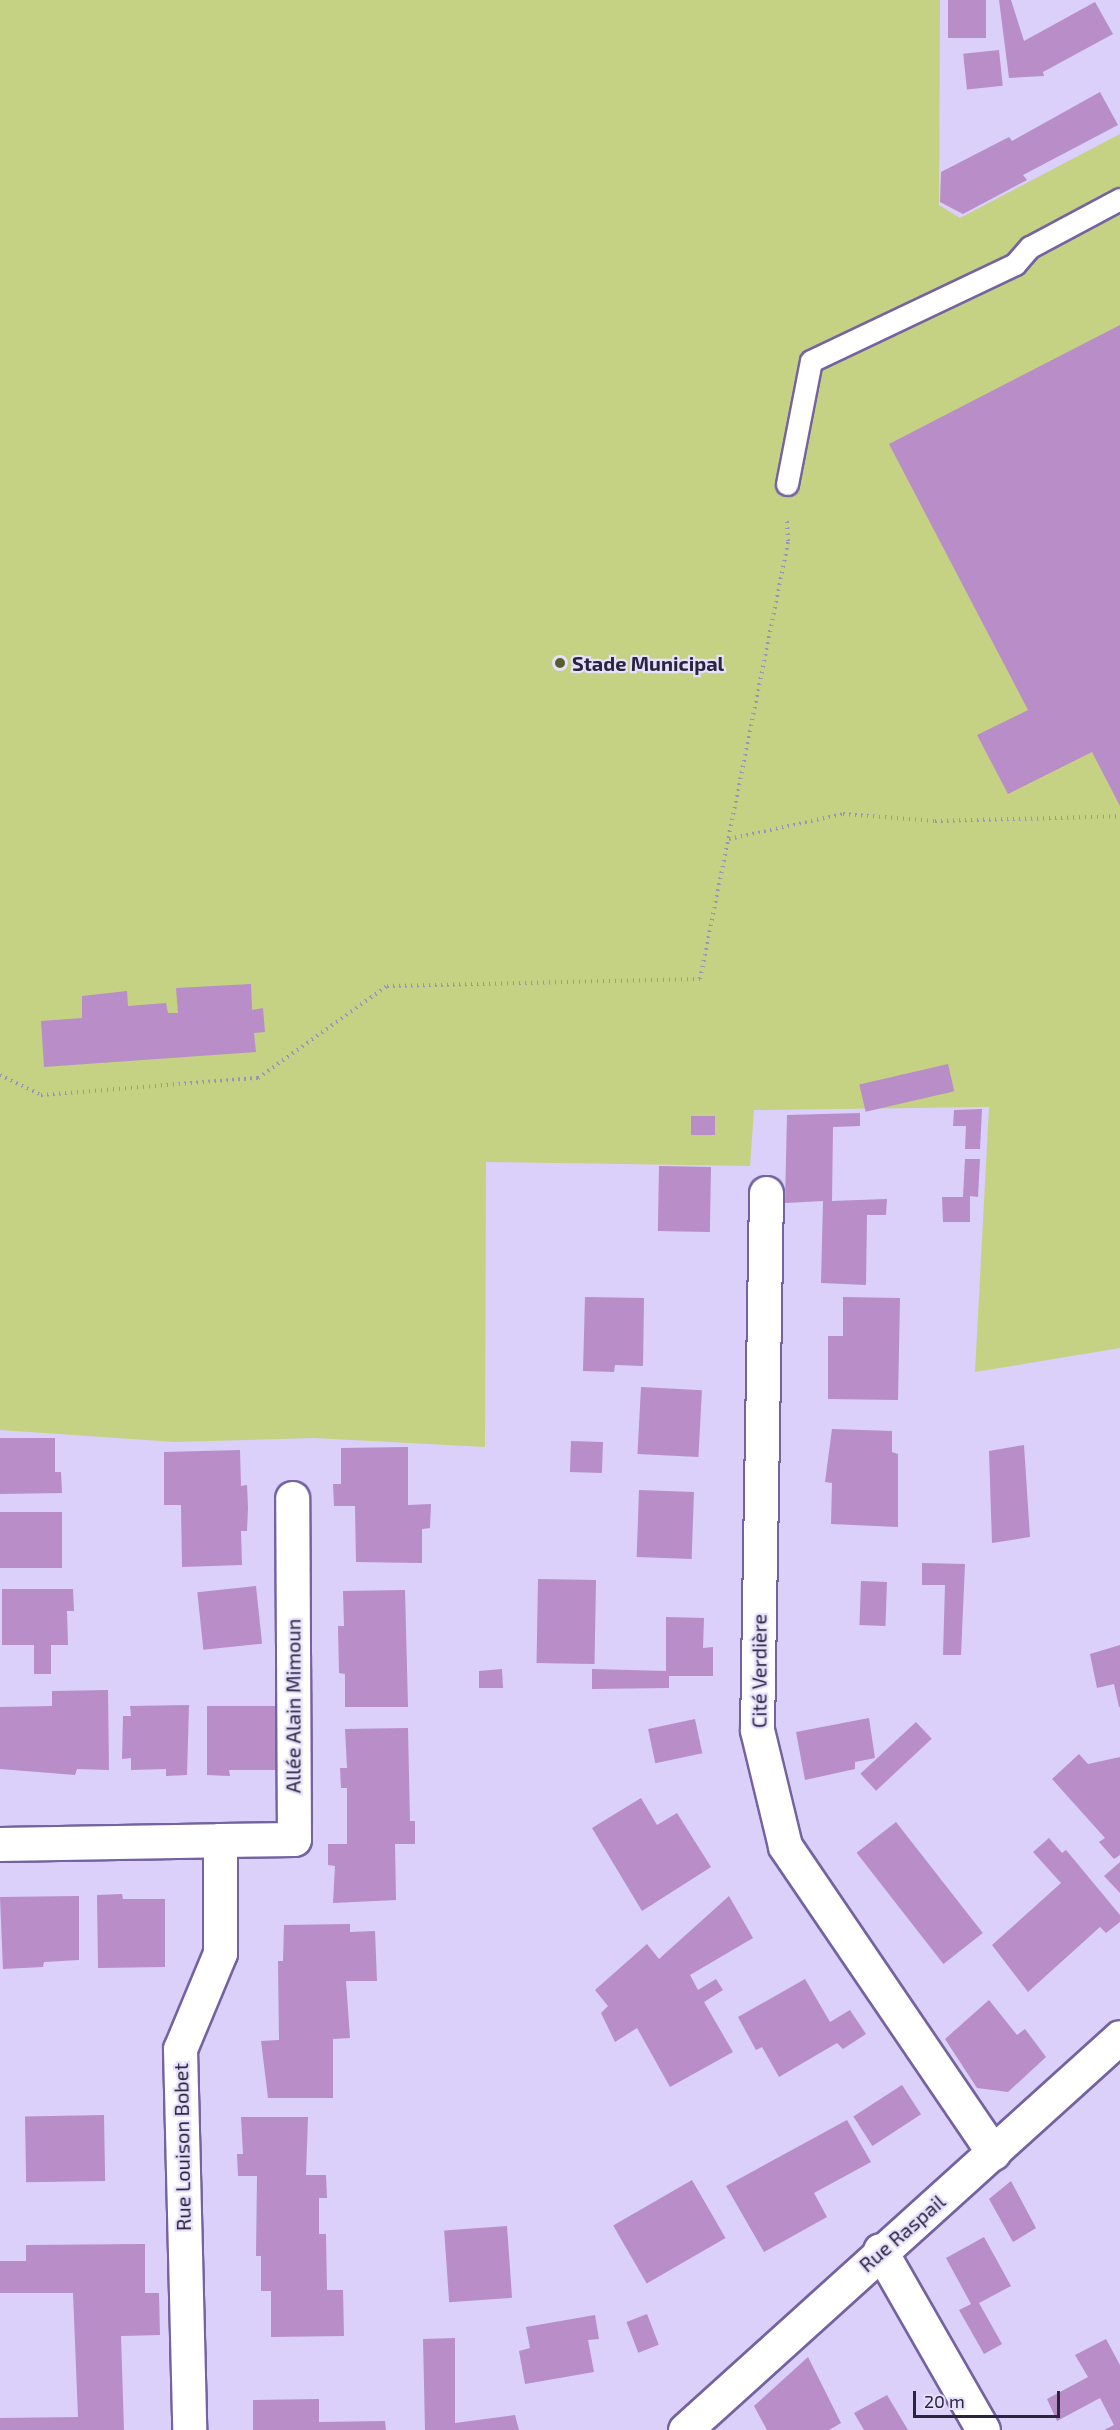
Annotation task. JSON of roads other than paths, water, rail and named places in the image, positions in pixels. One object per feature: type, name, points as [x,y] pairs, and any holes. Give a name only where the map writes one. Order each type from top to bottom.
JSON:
[{"type":"street","name":"Cité Verdière","points":[[766,1193],[760,1742],[785,1846],[994,2153]]},
{"type":"street","name":"Allée Alain Mimoun","points":[[220,1840],[294,1839],[292,1498]]},
{"type":"street","points":[[0,1845],[220,1840]]},
{"type":"street","name":"Rue Louison Bobet","points":[[189,2430],[180,2049],[220,1953],[220,1840]]},
{"type":"street","name":"Rue Raspail","points":[[685,2430],[880,2250],[994,2153],[1120,2037]]},
{"type":"street","points":[[880,2250],[983,2430]]},
{"type":"lane","points":[[787,484],[811,361],[1015,264],[1030,247],[1120,199]]},
{"type":"place","name":"Stade Municipal","points":[[560,663]]}]
